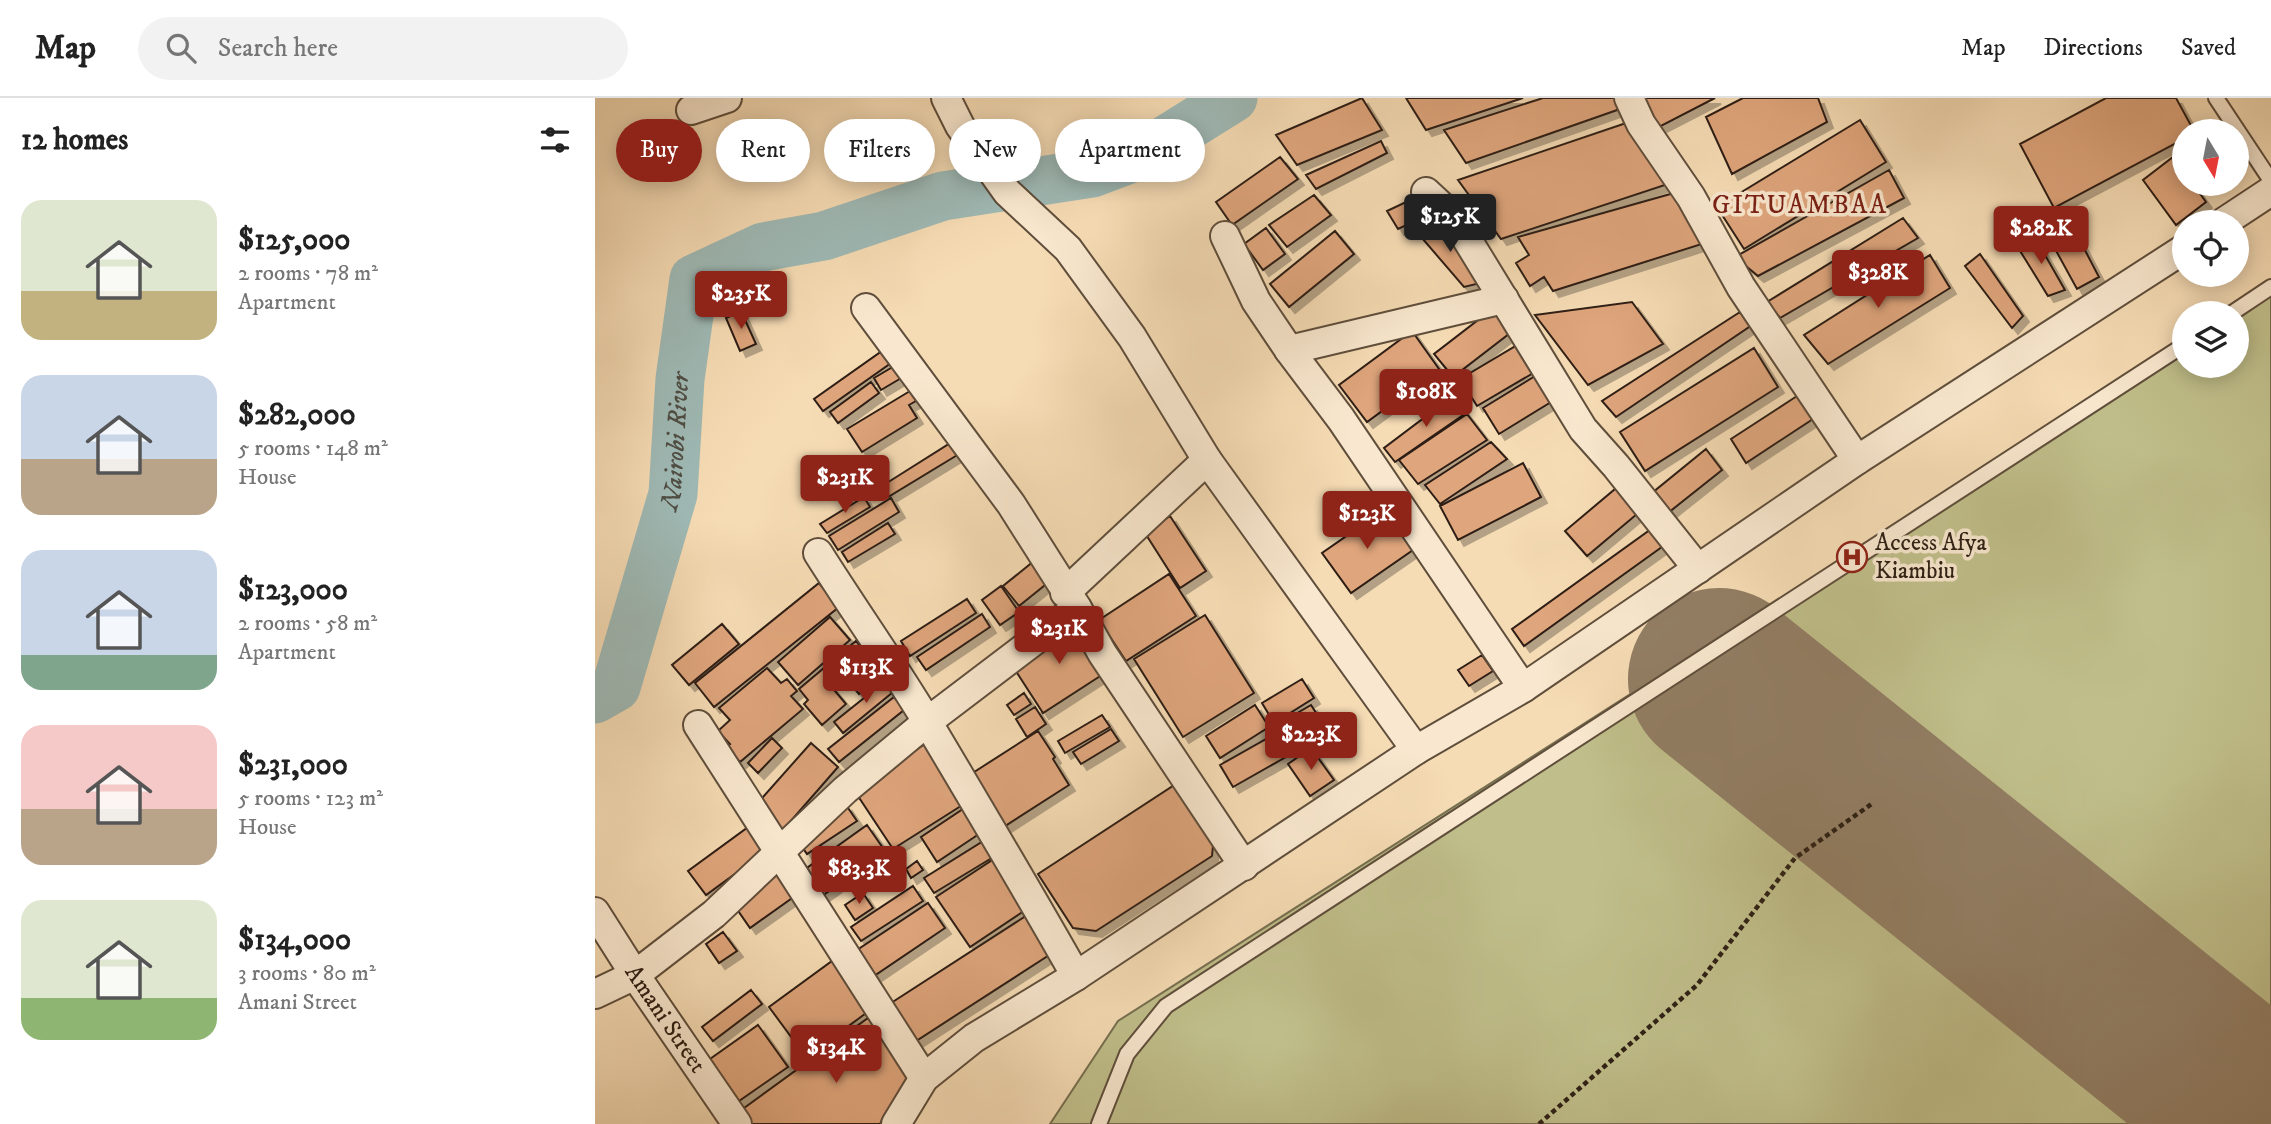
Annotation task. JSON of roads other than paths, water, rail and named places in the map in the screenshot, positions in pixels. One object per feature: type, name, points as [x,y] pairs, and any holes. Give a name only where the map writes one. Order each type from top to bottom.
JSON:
[{"type":"street","points":[[691,110],[727,98]]},
{"type":"street","points":[[946,98],[960,126],[1007,192],[1068,249],[1132,337],[1207,460],[1416,750]]},
{"type":"street","points":[[1629,98],[1641,124],[1691,197],[1741,287],[1857,460]]},
{"type":"street","points":[[2242,210],[2271,191]]},
{"type":"street","points":[[1426,192],[1454,218],[1583,429],[1698,569]]},
{"type":"street","points":[[1225,236],[1256,301],[1341,419],[1523,688]]},
{"type":"street","points":[[896,1124],[924,1078],[974,1038],[1076,976],[1416,750],[1523,688],[1857,460],[2172,257]]},
{"type":"street","points":[[1289,350],[1504,299]]},
{"type":"street","points":[[866,308],[1011,504],[1102,653],[1244,866]]},
{"type":"street","points":[[595,994],[635,975],[714,914],[845,790],[1071,600],[1207,460]]},
{"type":"street","points":[[818,553],[927,722],[1019,874],[1076,976]]},
{"type":"street","points":[[698,725],[924,1078]]},
{"type":"street","name":"Amani Street","points":[[595,912],[737,1124]]},
{"type":"lane","points":[[2216,98],[2271,181]]},
{"type":"lane","points":[[2249,302],[2271,287]]},
{"type":"lane","points":[[1099,1124],[1127,1054],[1166,1006],[2172,353]]},
{"type":"waterway","name":"Nairobi River","points":[[595,699],[616,687],[673,494],[680,379],[694,279],[763,247],[824,236],[943,196],[1092,173],[1145,153],[1233,98]]},
{"type":"place","name":"Access Afya Kiambiu","points":[[1852,557]]},
{"type":"district","name":"GITUAMBAA","points":[[1800,205]]}]
